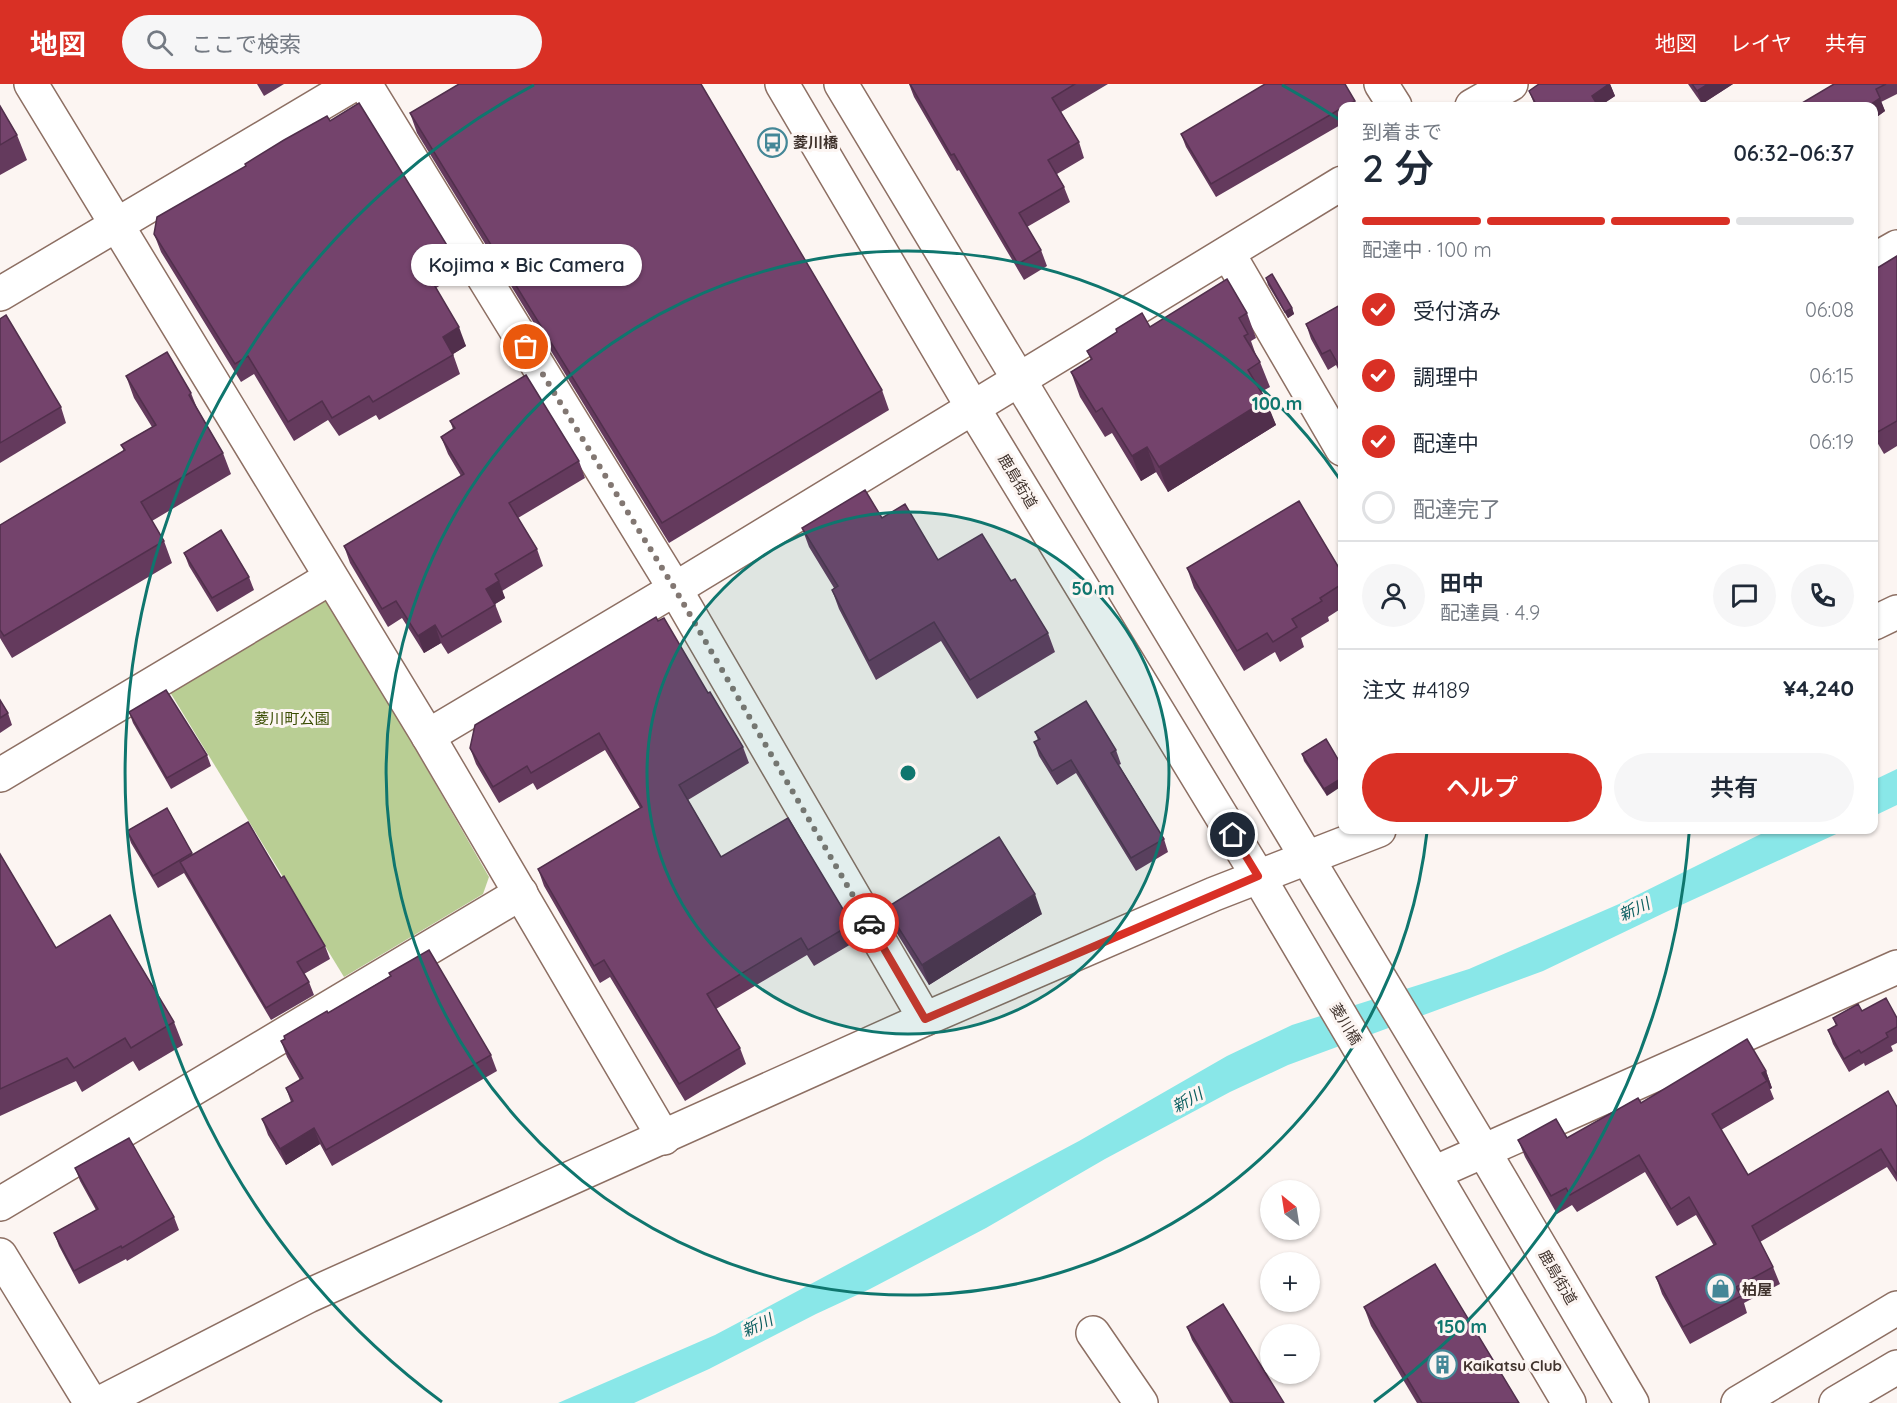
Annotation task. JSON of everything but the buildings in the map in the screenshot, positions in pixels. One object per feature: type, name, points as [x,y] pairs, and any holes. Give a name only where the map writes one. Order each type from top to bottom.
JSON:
[{"type":"street","points":[[31,84],[428,736],[664,1138]]},
{"type":"street","points":[[0,294],[354,84]]},
{"type":"street","points":[[365,84],[675,589],[925,1019]]},
{"type":"street","name":"鹿島街道","points":[[782,84],[973,408],[1258,876]]},
{"type":"street","points":[[841,84],[1483,1150]]},
{"type":"street","points":[[1381,84],[1392,102]]},
{"type":"street","points":[[1479,102],[1511,84]]},
{"type":"street","points":[[428,736],[675,589],[1338,185]]},
{"type":"street","points":[[1878,258],[1897,247]]},
{"type":"street","points":[[1228,253],[1338,442]]},
{"type":"street","points":[[0,775],[330,578]]},
{"type":"street","points":[[1878,621],[1897,612]]},
{"type":"street","points":[[100,1403],[308,1296],[925,1019],[1258,876],[1367,834]]},
{"type":"street","name":"菱川橋","points":[[1258,876],[1434,1173]]},
{"type":"street","points":[[0,1204],[521,893]]},
{"type":"street","points":[[1569,1403],[1434,1173],[1897,967]]},
{"type":"street","name":"鹿島街道","points":[[1483,1150],[1632,1403]]},
{"type":"street","points":[[0,1256],[91,1403]]},
{"type":"street","points":[[1738,1403],[1897,1308]]},
{"type":"street","points":[[1093,1333],[1141,1403]]},
{"type":"street","points":[[1851,1399],[1897,1367]]},
{"type":"green space","name":"菱川町公園","points":[[307,599],[330,600],[489,877],[483,894],[344,977],[165,684]]},
{"type":"water","points":[[1897,769],[1897,805],[1878,814],[1878,778]]},
{"type":"water","name":"新川","points":[[1761,834],[1836,834],[1543,971],[1288,1065],[1230,1092],[1105,1159],[986,1228],[870,1289],[709,1369],[634,1403],[558,1403],[715,1335],[1079,1141],[1227,1056],[1292,1025],[1469,969],[1619,904]]},
{"type":"way so far","points":[[526,347],[675,589],[869,923]]},
{"type":"place","name":"菱川橋","points":[[772,142]]},
{"type":"place","name":"Kojima × Bic Camera","points":[[526,347]]},
{"type":"place","name":"柏屋","points":[[1721,1289]]},
{"type":"place","name":"Kaikatsu Club","points":[[1442,1365]]},
{"type":"route","points":[[869,923],[925,1019],[1258,876],[1233,835]]}]
